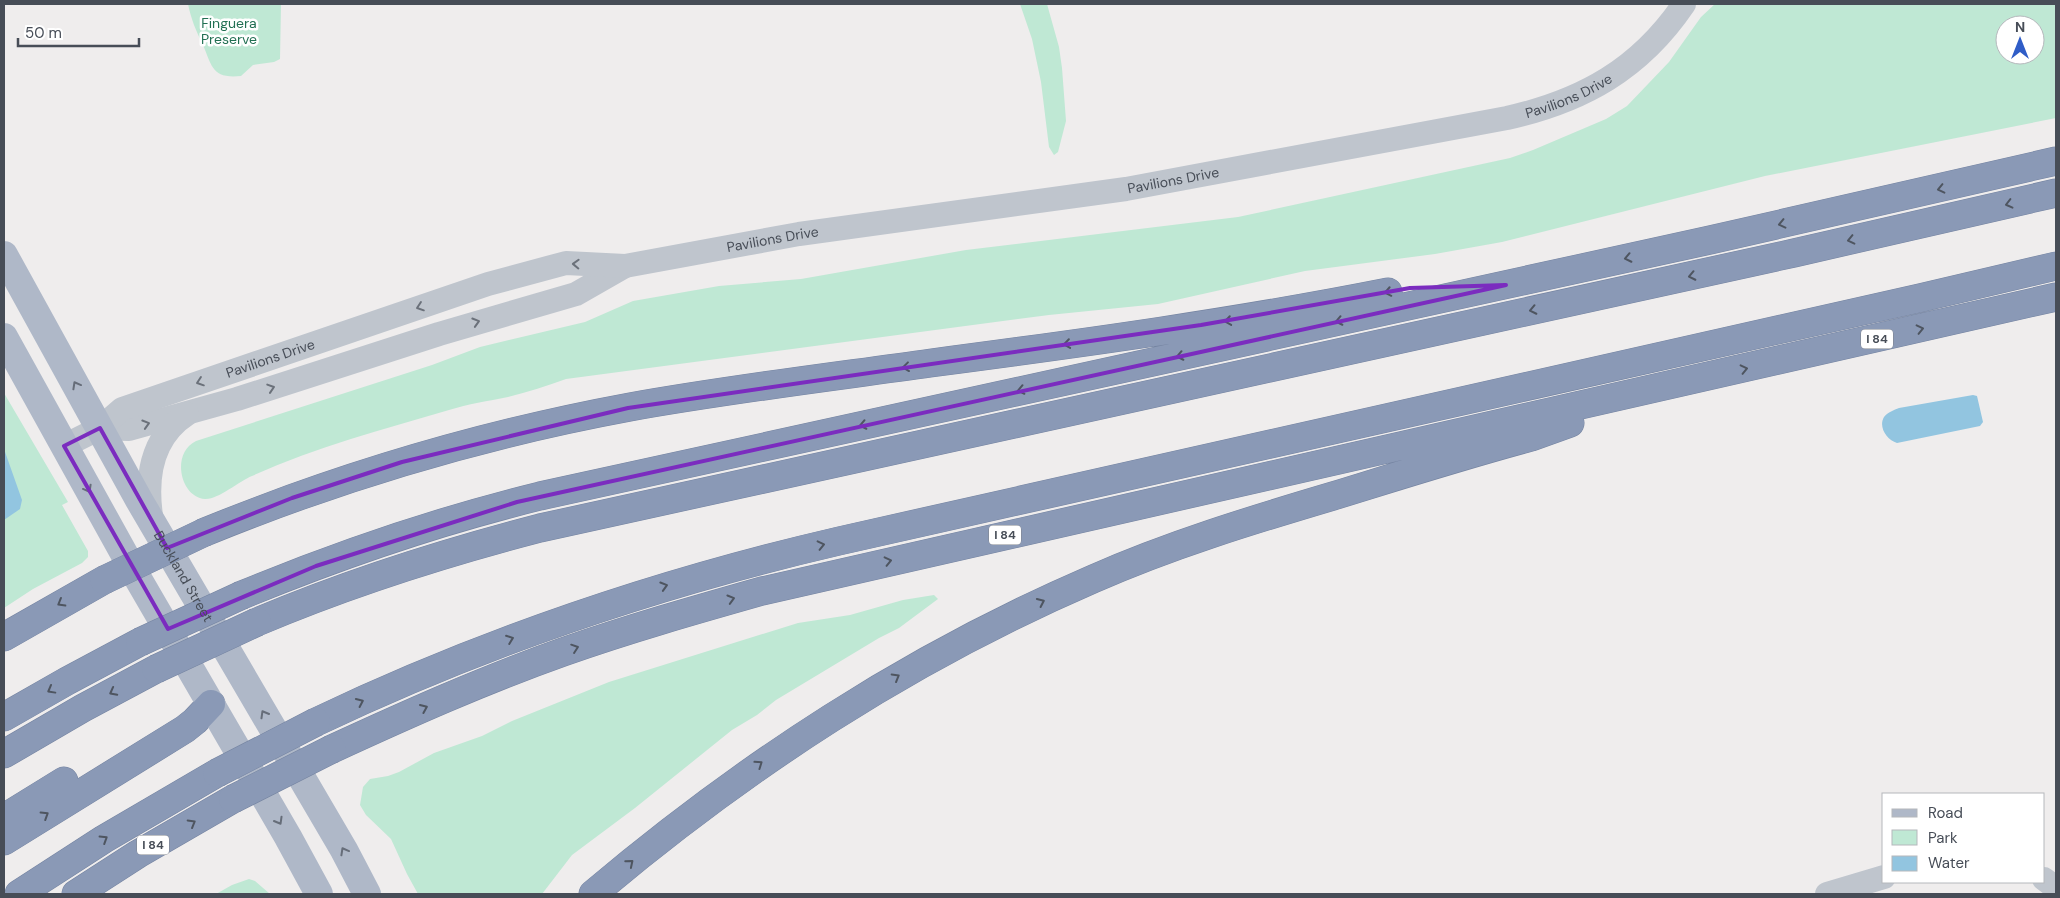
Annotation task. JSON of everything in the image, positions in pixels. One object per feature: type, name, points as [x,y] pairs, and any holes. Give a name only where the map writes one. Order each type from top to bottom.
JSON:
[{"type":"highway","points":[[4,717],[140,642],[242,595],[316,566],[471,514],[540,496],[1506,285],[1930,191],[2056,161]]},
{"type":"highway","points":[[4,754],[76,712],[156,669],[257,622],[387,572],[540,528],[1803,251],[2056,192]]},
{"type":"highway","points":[[19,894],[111,834],[218,773],[316,722],[447,664],[512,638],[622,599],[735,566],[849,538],[2056,266]]},
{"type":"highway","points":[[9,632],[147,557],[205,532],[301,495],[418,457],[512,432],[637,406],[765,385],[1201,326],[1410,288],[1444,285],[1506,285]]},
{"type":"highway","name":"I 84","points":[[76,894],[138,854],[233,799],[332,749],[451,696],[561,653],[660,620],[762,591],[2056,297]]},
{"type":"highway","points":[[593,894],[680,823],[752,769],[806,733],[929,658],[1041,602],[1140,560],[1205,536],[1530,437],[1697,380]]},
{"type":"highway","points":[[4,818],[176,715],[196,706],[211,704]]},
{"type":"highway","points":[[4,841],[185,729],[211,704]]},
{"type":"main road","name":"Buckland Street","points":[[4,255],[152,522],[344,850],[367,894]]},
{"type":"main road","points":[[4,337],[137,577],[320,894]]},
{"type":"main road","points":[[211,704],[246,682]]},
{"type":"street","name":"Pavilions Drive","points":[[64,446],[100,428],[122,409],[488,284],[566,263],[625,266],[790,236],[1159,183],[1524,115],[1563,103],[1610,78],[1653,42],[1684,4]]},
{"type":"street","name":"Pavilions Drive","points":[[100,428],[129,429],[238,399],[440,334],[576,294],[625,266]]},
{"type":"street","points":[[440,334],[446,298]]},
{"type":"street","name":"Pavilions Drive","points":[[152,522],[149,486],[154,455],[168,430],[191,411]]},
{"type":"street","points":[[1827,894],[1882,878]]},
{"type":"street","points":[[2045,880],[2056,888]]},
{"type":"highlighted area","points":[[1506,285],[517,502],[316,566],[168,629],[64,446],[100,428],[167,548],[292,498],[402,462],[628,408],[1201,325],[1410,288]]},
{"type":"green space","name":"Finguera Preserve","points":[[188,4],[281,4],[280,59],[274,62],[253,65],[241,76],[219,73],[211,65],[194,25]]},
{"type":"green space","points":[[1020,4],[1047,4],[1059,47],[1066,121],[1058,152],[1054,155],[1049,147],[1041,82],[1032,39]]},
{"type":"green space","points":[[1715,4],[2056,4],[2056,118],[1765,176],[1502,242],[1435,254],[1305,271],[1158,304],[1049,315],[566,379],[508,397],[456,408],[300,456],[252,476],[210,499],[197,497],[190,491],[185,484],[182,474],[183,455],[188,447],[196,441],[432,365],[480,347],[585,322],[633,301],[719,286],[801,279],[966,250],[1238,217],[1510,158],[1606,119],[1627,106],[1669,62],[1701,17]]},
{"type":"green space","points":[[4,393],[68,502],[62,505],[88,551],[88,557],[82,563],[33,589],[4,608]]},
{"type":"green space","points":[[934,595],[938,599],[899,628],[776,700],[757,715],[732,730],[635,808],[572,855],[542,894],[418,894],[391,839],[366,815],[360,805],[363,787],[370,779],[399,772],[434,753],[482,736],[512,721],[609,682],[798,623],[850,615],[903,600]]},
{"type":"green space","points":[[249,879],[255,881],[270,894],[216,894],[232,885]]},
{"type":"water","points":[[1973,395],[1977,396],[1983,422],[1980,426],[1897,443],[1887,436],[1883,429],[1882,421],[1884,417],[1889,412],[1899,408]]},
{"type":"water","points":[[4,449],[22,500],[20,509],[4,520]]}]
